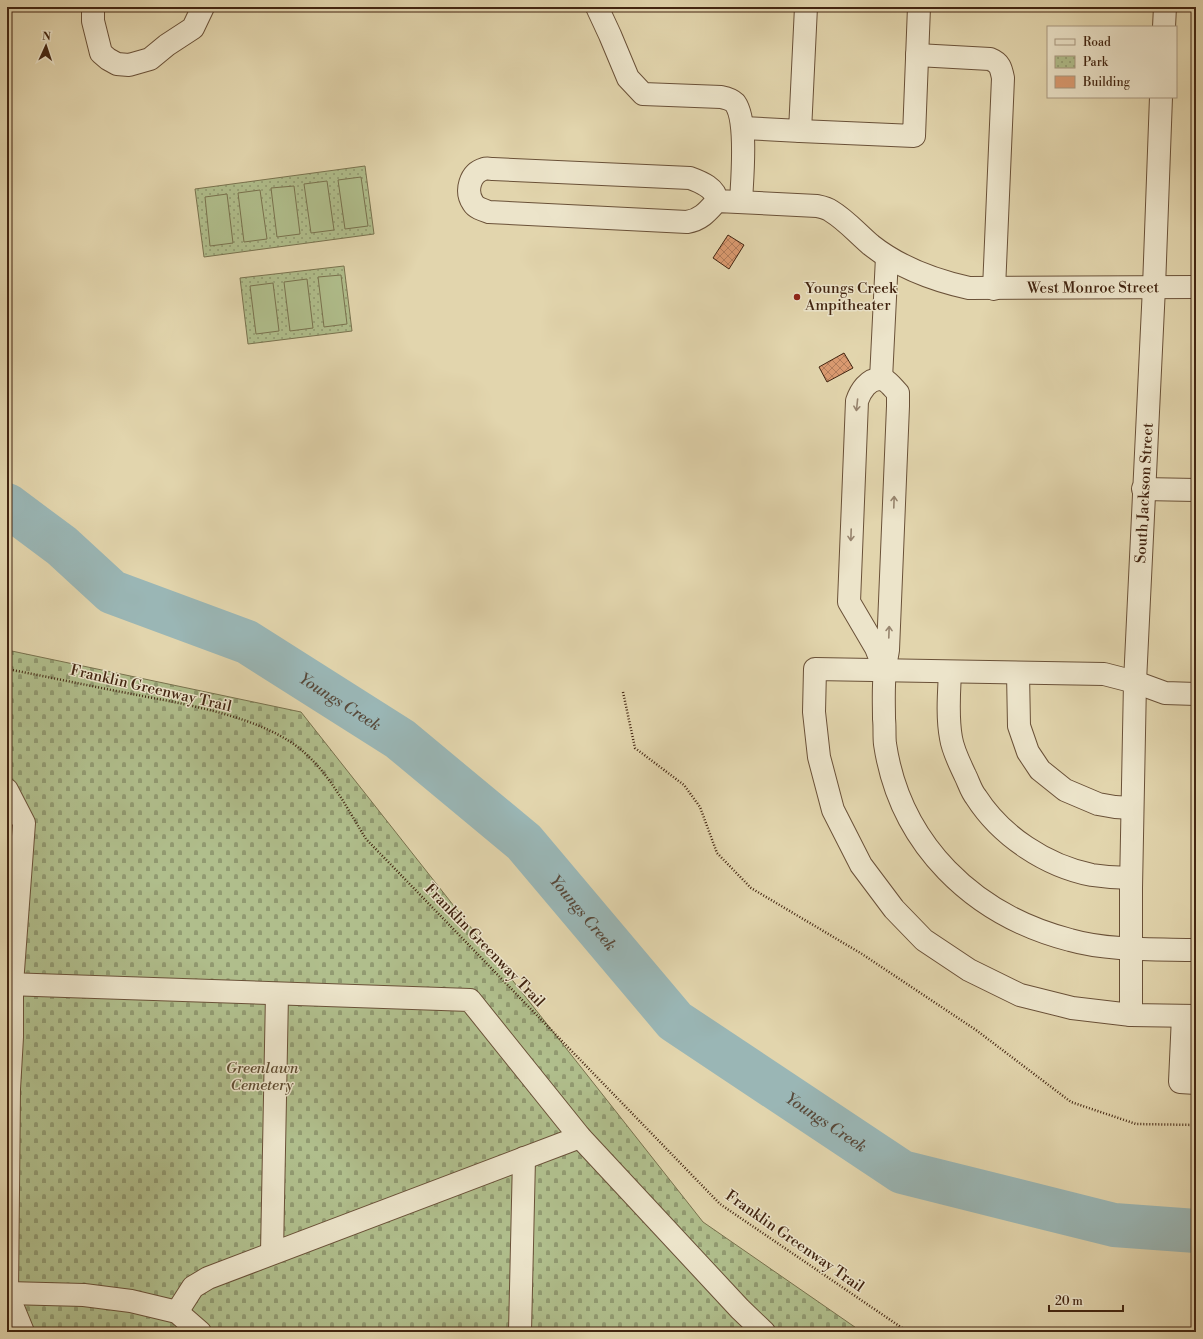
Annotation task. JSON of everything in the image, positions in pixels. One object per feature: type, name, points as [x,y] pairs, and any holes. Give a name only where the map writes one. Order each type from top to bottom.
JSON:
[{"type":"street","points":[[93,7],[93,21],[101,53],[116,64],[128,65],[150,59],[167,45],[193,28],[203,7]]},
{"type":"street","points":[[597,7],[628,78],[643,94],[714,97],[728,99],[736,105],[743,128],[741,202]]},
{"type":"street","points":[[800,131],[806,7]]},
{"type":"street","points":[[743,128],[914,136],[919,7]]},
{"type":"street","points":[[1164,26],[1165,7]]},
{"type":"street","points":[[917,55],[990,59],[998,62],[1001,68],[1003,78],[992,289]]},
{"type":"street","name":"South Jackson Street","points":[[1131,1015],[1131,883],[1135,682],[1143,489],[1154,287],[1161,98]]},
{"type":"street","points":[[484,169],[493,169],[690,178],[702,182],[712,189],[717,196],[717,201],[701,218],[695,221],[687,222],[489,212],[480,209],[473,203],[469,191],[470,182],[476,174],[484,169]]},
{"type":"street","name":"West Monroe Street","points":[[717,201],[817,206],[831,210],[887,257],[921,275],[947,284],[969,288],[1196,287]]},
{"type":"street","points":[[881,379],[887,257]]},
{"type":"street","points":[[885,671],[876,648],[849,602],[857,401],[860,391],[866,385],[881,379],[888,382],[898,393],[888,650],[885,671],[885,743],[893,781],[907,815],[925,845],[945,870],[966,888],[995,909],[1032,928],[1071,941],[1103,946],[1196,950]]},
{"type":"street","points":[[1143,489],[1196,490]]},
{"type":"street","points":[[1196,694],[1165,693],[1135,682],[1104,674],[815,669],[814,712],[819,757],[833,810],[861,866],[894,909],[924,940],[969,970],[1020,995],[1072,1008],[1131,1015],[1190,1016],[1180,1082],[1196,1083]]},
{"type":"street","points":[[950,672],[949,703],[951,739],[975,796],[994,821],[1035,853],[1063,867],[1091,875],[1131,883]]},
{"type":"street","points":[[1018,673],[1019,726],[1028,752],[1040,770],[1065,790],[1098,804],[1132,808]]},
{"type":"street","points":[[7,790],[24,823],[9,984],[12,1037],[8,1130],[7,1293],[23,1332]]},
{"type":"street","points":[[9,984],[470,1000],[580,1137],[740,1309],[764,1332]]},
{"type":"street","points":[[272,1254],[277,994]]},
{"type":"street","points":[[177,1312],[193,1287],[208,1278],[580,1137]]},
{"type":"street","points":[[520,1332],[524,1158]]},
{"type":"street","points":[[7,1293],[84,1295],[131,1301],[177,1312],[200,1332]]},
{"type":"path","name":"Franklin Greenway Trail","points":[[7,669],[194,706],[265,728],[289,740],[307,754],[327,776],[366,839],[720,1204],[908,1332]]},
{"type":"path","points":[[623,692],[635,748],[684,785],[700,807],[717,853],[751,888],[862,954],[976,1030],[1072,1102],[1136,1124],[1196,1126]]},
{"type":"green space","points":[[365,166],[374,234],[204,257],[195,189]]},
{"type":"green space","points":[[361,177],[368,226],[345,229],[338,180]]},
{"type":"green space","points":[[327,181],[334,230],[311,233],[304,184]]},
{"type":"green space","points":[[294,186],[300,234],[277,237],[271,188]]},
{"type":"green space","points":[[260,190],[267,239],[244,242],[238,193]]},
{"type":"green space","points":[[227,194],[233,243],[210,246],[205,197]]},
{"type":"green space","points":[[344,266],[352,331],[248,344],[240,278]]},
{"type":"green space","points":[[341,275],[347,324],[324,327],[318,277]]},
{"type":"green space","points":[[307,279],[313,328],[290,331],[284,282]]},
{"type":"green space","points":[[273,283],[279,331],[256,334],[250,286]]},
{"type":"green space","name":"Greenlawn Cemetery","points":[[7,650],[301,712],[703,1222],[862,1332],[7,1332]]},
{"type":"building","points":[[728,235],[744,245],[729,269],[713,258]]},
{"type":"building","points":[[844,353],[853,368],[827,382],[819,367]]},
{"type":"waterway","name":"Youngs Creek","points":[[7,505],[62,546],[112,592],[247,642],[400,739],[524,842],[675,1021],[902,1172],[1114,1225],[1196,1231]]},
{"type":"place","name":"Youngs Creek Ampitheater","points":[[797,297]]}]
